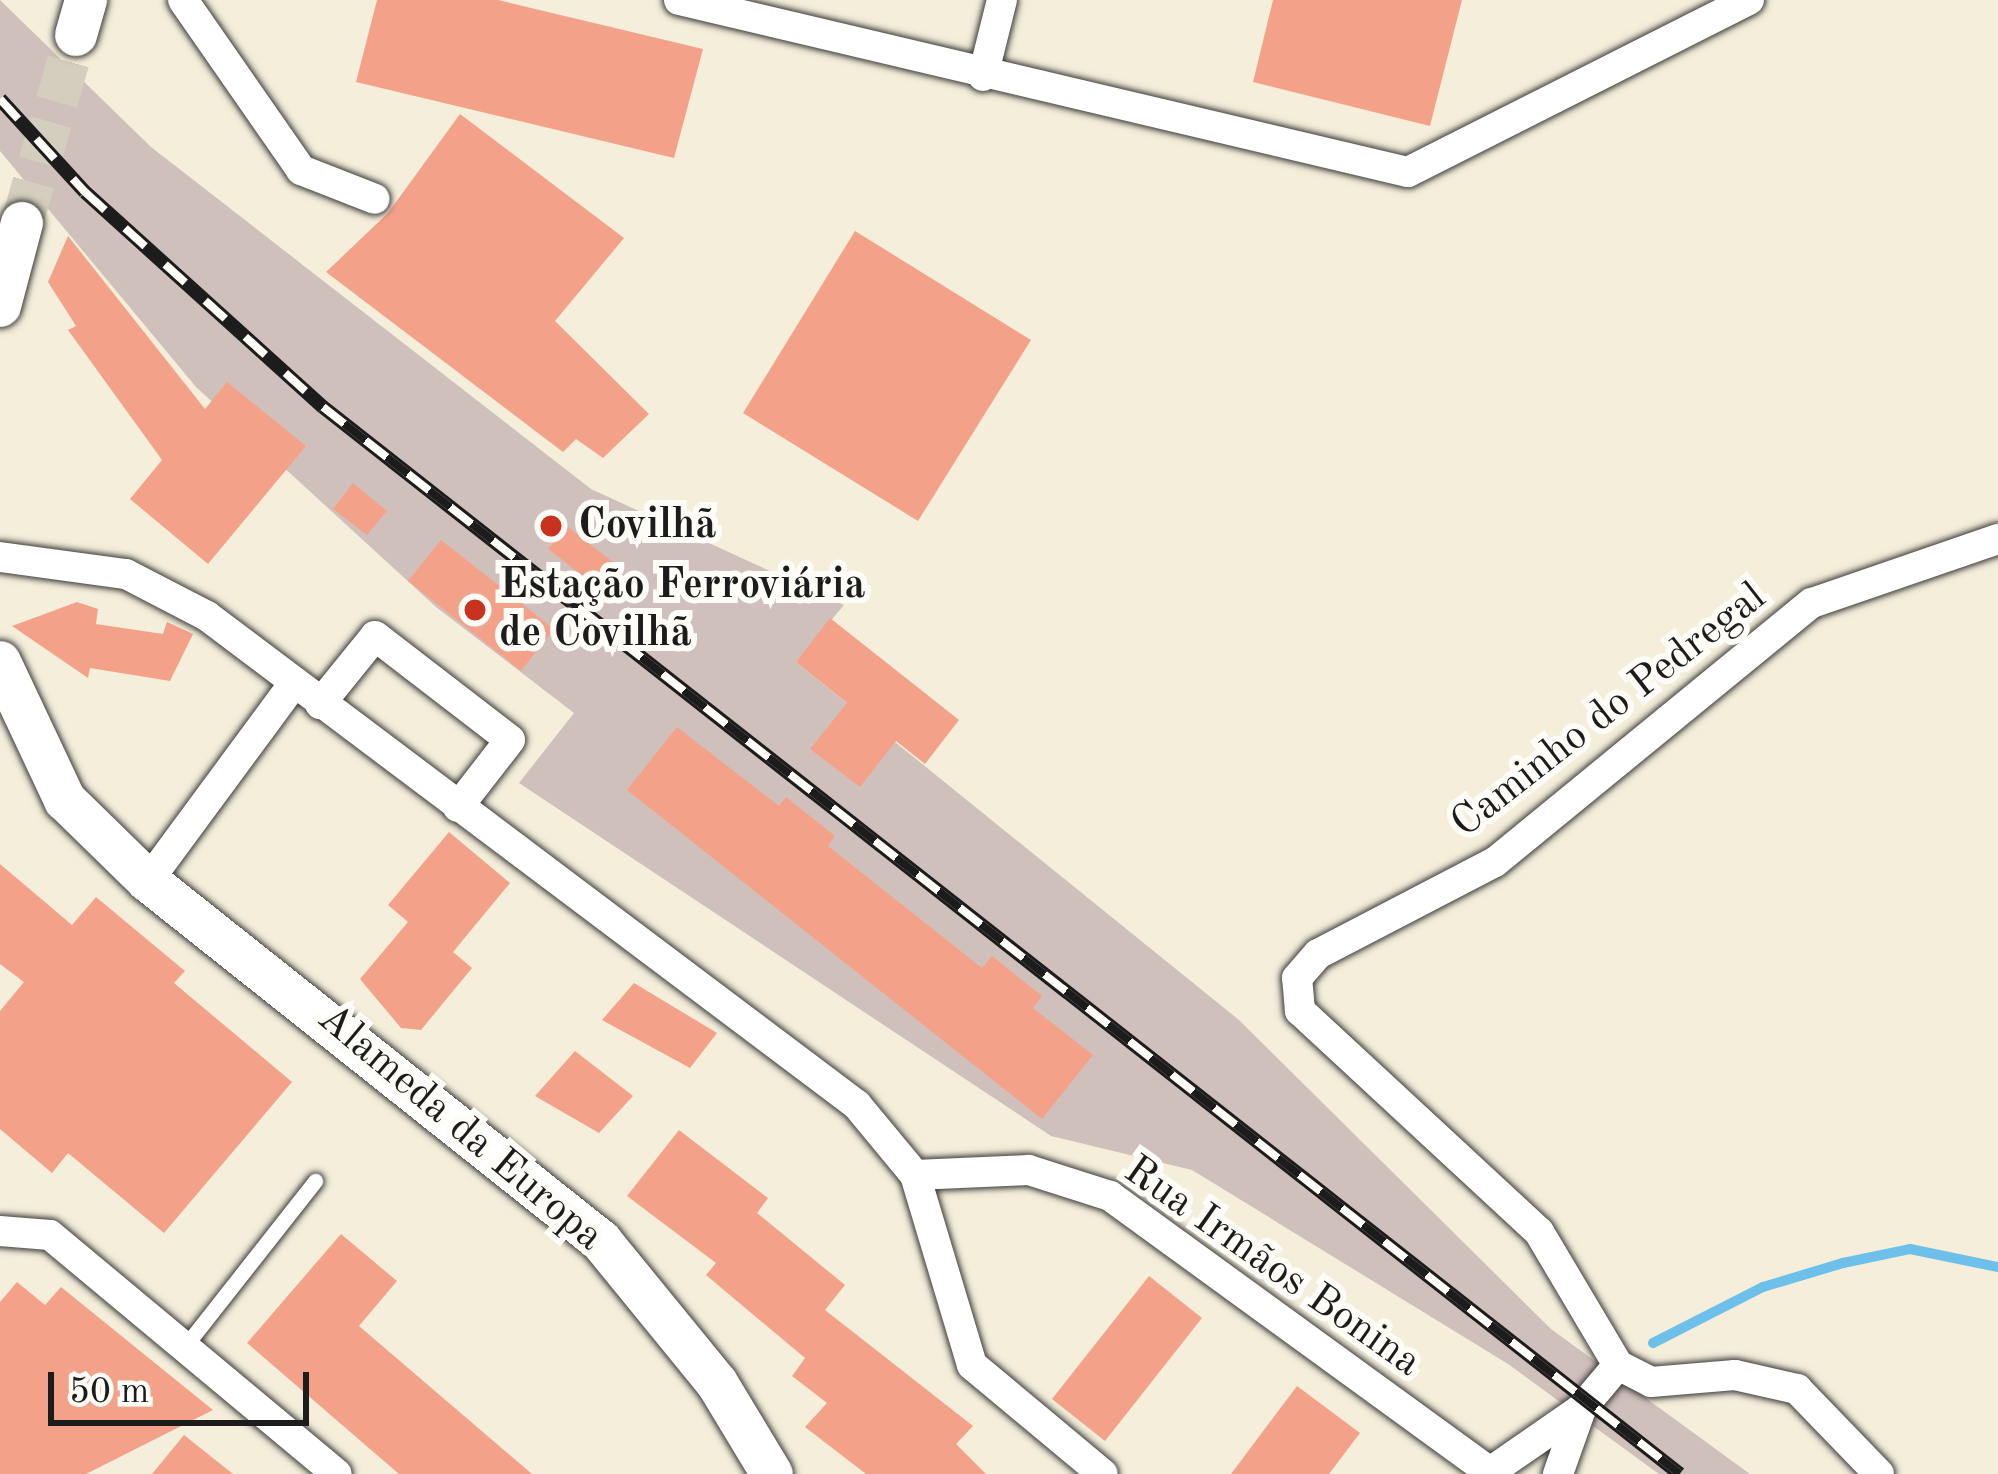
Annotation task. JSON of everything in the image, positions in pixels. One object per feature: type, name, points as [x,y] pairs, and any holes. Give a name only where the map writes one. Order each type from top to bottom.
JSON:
[{"type":"main road","points":[[0,306],[22,223]]},
{"type":"main road","name":"Alameda da Europa","points":[[0,662],[65,800],[148,881],[588,1229],[678,1331],[772,1474]]},
{"type":"street","points":[[183,0],[302,170],[374,200]]},
{"type":"street","points":[[679,0],[983,76],[1408,172],[1749,0]]},
{"type":"street","points":[[983,76],[1002,0]]},
{"type":"street","name":"Caminho do Pedregal","points":[[1618,1365],[1539,1232],[1300,1011],[1297,978],[1318,954],[1495,862],[1811,603],[1998,539]]},
{"type":"street","points":[[0,557],[126,574],[207,616],[857,1105],[914,1175],[972,1365],[1103,1474]]},
{"type":"street","points":[[320,704],[375,636],[510,740],[458,807]]},
{"type":"street","points":[[148,881],[292,684]]},
{"type":"street","name":"Rua Irmãos Bonina","points":[[914,1175],[1029,1171],[1110,1196],[1491,1473]]},
{"type":"street","points":[[0,1231],[50,1234],[337,1474]]},
{"type":"street","points":[[1491,1473],[1581,1409],[1618,1365],[1651,1382],[1735,1375],[1797,1389],[1879,1474]]},
{"type":"street","points":[[1558,1474],[1581,1409]]},
{"type":"lane","points":[[186,1346],[315,1181]]},
{"type":"shaded area","points":[[0,0],[151,147],[591,489],[844,605],[796,662],[1239,1020],[1551,1329],[1750,1474],[1659,1474],[1508,1364],[1192,1170],[1051,1136],[519,783],[574,713],[436,607],[196,387],[0,151]]},
{"type":"building","points":[[377,0],[498,0],[703,49],[674,158],[356,82]]},
{"type":"building","points":[[1273,0],[1462,0],[1430,126],[1253,82]]},
{"type":"building","points":[[460,114],[624,238],[555,321],[649,414],[603,458],[576,439],[563,452],[326,272],[388,213]]},
{"type":"building","points":[[855,231],[1031,340],[918,521],[743,413]]},
{"type":"building","points":[[68,236],[205,409],[227,382],[306,446],[208,564],[130,499],[162,460],[68,330],[76,326],[48,282]]},
{"type":"building","points":[[353,483],[387,511],[367,535],[333,509]]},
{"type":"building","points":[[567,526],[614,563],[596,586],[548,549]]},
{"type":"building","name":"Estação Ferroviária de Covilhã","points":[[441,540],[554,629],[521,671],[408,581]]},
{"type":"building","points":[[77,602],[98,609],[96,624],[163,634],[167,622],[193,634],[170,681],[90,668],[88,678],[12,626]]},
{"type":"building","points":[[830,618],[959,720],[925,764],[896,741],[860,787],[810,749],[847,703],[796,662]]},
{"type":"building","points":[[677,727],[779,806],[786,797],[835,836],[828,846],[982,968],[992,956],[1042,996],[1033,1008],[1093,1055],[1042,1119],[627,790]]},
{"type":"building","points":[[449,832],[510,883],[453,952],[472,968],[421,1030],[401,1028],[360,979],[408,922],[388,905]]},
{"type":"building","points":[[0,864],[72,925],[96,897],[185,971],[174,983],[292,1082],[164,1233],[68,1153],[52,1173],[0,1129],[0,1011],[24,982],[0,964]]},
{"type":"building","points":[[634,983],[717,1033],[690,1068],[602,1020]]},
{"type":"building","points":[[575,1051],[633,1096],[599,1133],[535,1096]]},
{"type":"building","points":[[679,1130],[768,1198],[757,1213],[845,1285],[825,1310],[973,1426],[956,1444],[986,1474],[866,1474],[805,1427],[827,1403],[792,1376],[805,1358],[706,1275],[716,1263],[627,1196]]},
{"type":"building","points":[[341,1234],[397,1281],[359,1326],[532,1474],[399,1474],[247,1343]]},
{"type":"building","points":[[1149,1276],[1202,1318],[1105,1441],[1052,1399]]},
{"type":"building","points":[[17,1282],[45,1305],[61,1287],[213,1410],[86,1474],[0,1474],[0,1302]]},
{"type":"building","points":[[1297,1386],[1360,1433],[1329,1474],[1231,1474]]},
{"type":"building","points":[[184,1435],[233,1474],[152,1474]]},
{"type":"waterway","points":[[1653,1343],[1763,1287],[1843,1263],[1910,1249],[1998,1267]]},
{"type":"tunnel","points":[[22,223],[76,35]]},
{"type":"railway","points":[[0,99],[85,192],[323,407],[1680,1474]]},
{"type":"place","name":"Covilhã","points":[[551,526]]},
{"type":"place","name":"Estação Ferroviária de Covilhã","points":[[475,610]]}]
